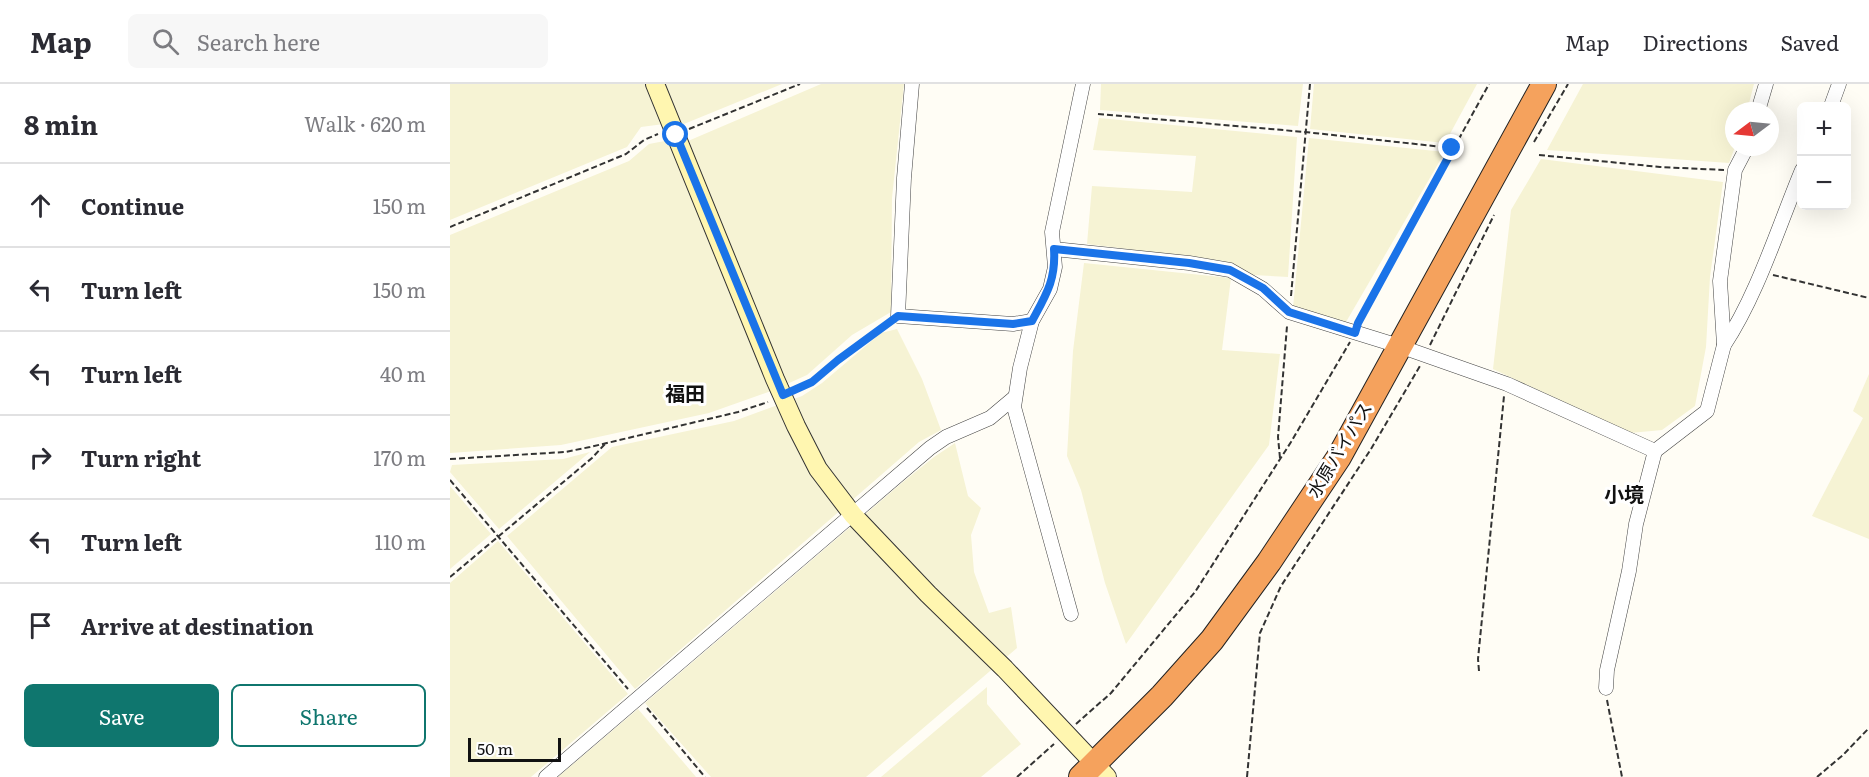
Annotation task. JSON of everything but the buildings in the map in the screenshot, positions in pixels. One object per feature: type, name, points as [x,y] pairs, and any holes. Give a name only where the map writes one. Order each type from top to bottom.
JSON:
[{"type":"highway","name":"水原バイパス","points":[[1094,772],[1212,640],[1269,562],[1339,457],[1544,84]]},
{"type":"street","points":[[655,84],[796,426],[818,469],[854,515],[928,594],[1005,669],[1094,772]]},
{"type":"street","points":[[912,84],[904,178],[898,316],[1013,324],[1032,321]]},
{"type":"street","points":[[1071,614],[1014,407],[1032,321],[1050,289],[1055,267],[1052,232],[1083,84]]},
{"type":"street","points":[[1761,102],[1766,84]]},
{"type":"street","points":[[1832,102],[1839,84]]},
{"type":"street","points":[[1606,688],[1606,670],[1629,571],[1636,524],[1655,451],[1707,411],[1724,345],[1720,281],[1736,170],[1743,156]]},
{"type":"street","points":[[1724,345],[1734,330],[1760,272],[1797,182]]},
{"type":"street","points":[[1054,249],[1166,260],[1230,270],[1263,288],[1289,312],[1399,346],[1507,384],[1655,451]]},
{"type":"street","points":[[546,777],[930,448],[946,437],[990,418],[1015,397]]},
{"type":"path","points":[[450,227],[626,154],[651,135],[664,133],[676,135],[800,84]]},
{"type":"path","points":[[1280,459],[1278,437],[1310,84]]},
{"type":"path","points":[[1073,727],[1111,693],[1195,591],[1280,459],[1355,333],[1358,323],[1489,84]]},
{"type":"path","points":[[1534,142],[1568,84]]},
{"type":"path","points":[[1098,114],[1454,147]]},
{"type":"path","points":[[1539,154],[1660,168],[1736,170]]},
{"type":"path","points":[[1247,777],[1260,633],[1281,586],[1371,449],[1425,355],[1495,213]]},
{"type":"path","points":[[1760,272],[1869,298]]},
{"type":"path","points":[[450,459],[565,452],[738,412],[812,382],[898,316]]},
{"type":"path","points":[[1479,671],[1478,659],[1502,409],[1507,384]]},
{"type":"path","points":[[450,577],[592,458],[605,444]]},
{"type":"path","points":[[450,480],[705,777]]},
{"type":"path","points":[[1606,688],[1607,704],[1622,777]]},
{"type":"path","points":[[1817,777],[1843,755],[1869,728]]},
{"type":"path","points":[[1017,777],[1056,742]]},
{"type":"shaded area","points":[[450,84],[647,84],[664,124],[641,127],[627,147],[450,220]]},
{"type":"shaded area","points":[[662,84],[782,84],[679,126]]},
{"type":"shaded area","points":[[821,84],[904,84],[892,198],[891,312],[852,335],[807,375],[787,384],[688,141]]},
{"type":"shaded area","points":[[1101,84],[1303,84],[1298,126],[1100,110]]},
{"type":"shaded area","points":[[1314,84],[1477,84],[1445,143],[1310,129]]},
{"type":"shaded area","points":[[1583,84],[1754,84],[1749,102],[1725,102],[1725,156],[1732,156],[1729,163],[1547,150]]},
{"type":"shaded area","points":[[1099,118],[1297,137],[1288,277],[1253,275],[1224,261],[1087,244],[1092,186],[1192,192],[1196,156],[1093,150]]},
{"type":"shaded area","points":[[1309,138],[1445,152],[1346,322],[1293,308]]},
{"type":"shaded area","points":[[670,140],[774,390],[709,413],[561,445],[450,453],[450,235],[629,161],[649,144]]},
{"type":"shaded area","points":[[1541,159],[1723,182],[1710,277],[1706,347],[1695,406],[1662,430],[1630,433],[1493,369],[1511,210]]},
{"type":"shaded area","points":[[1084,263],[1231,278],[1222,350],[1280,354],[1269,445],[1126,644],[1105,583],[1081,490],[1067,456],[1073,351]]},
{"type":"shaded area","points":[[897,329],[922,379],[941,430],[919,442],[635,689],[507,536],[612,447],[734,421],[802,396],[822,383],[881,333]]},
{"type":"shaded area","points":[[1869,374],[1869,539],[1812,516],[1863,418],[1853,411]]},
{"type":"shaded area","points":[[955,443],[968,496],[981,508],[971,535],[974,572],[989,613],[1011,607],[1017,648],[866,777],[711,777],[645,703],[903,482]]},
{"type":"shaded area","points":[[590,452],[499,529],[450,472],[452,465],[563,459]]},
{"type":"shaded area","points":[[450,486],[491,534],[450,569]]},
{"type":"shaded area","points":[[498,541],[628,694],[531,777],[450,777],[450,583]]},
{"type":"shaded area","points":[[987,687],[987,704],[1021,744],[981,777],[881,777]]},
{"type":"shaded area","points":[[638,709],[696,777],[558,777]]},
{"type":"district","name":"福田","points":[[685,394]]},
{"type":"district","name":"小境","points":[[1624,495]]},
{"type":"route","points":[[676,135],[783,395],[812,382],[898,316],[1013,324],[1032,321],[1050,289],[1055,267],[1054,249],[1189,263],[1230,270],[1263,288],[1289,312],[1355,333],[1358,323],[1411,230],[1454,147],[1452,148]]}]
